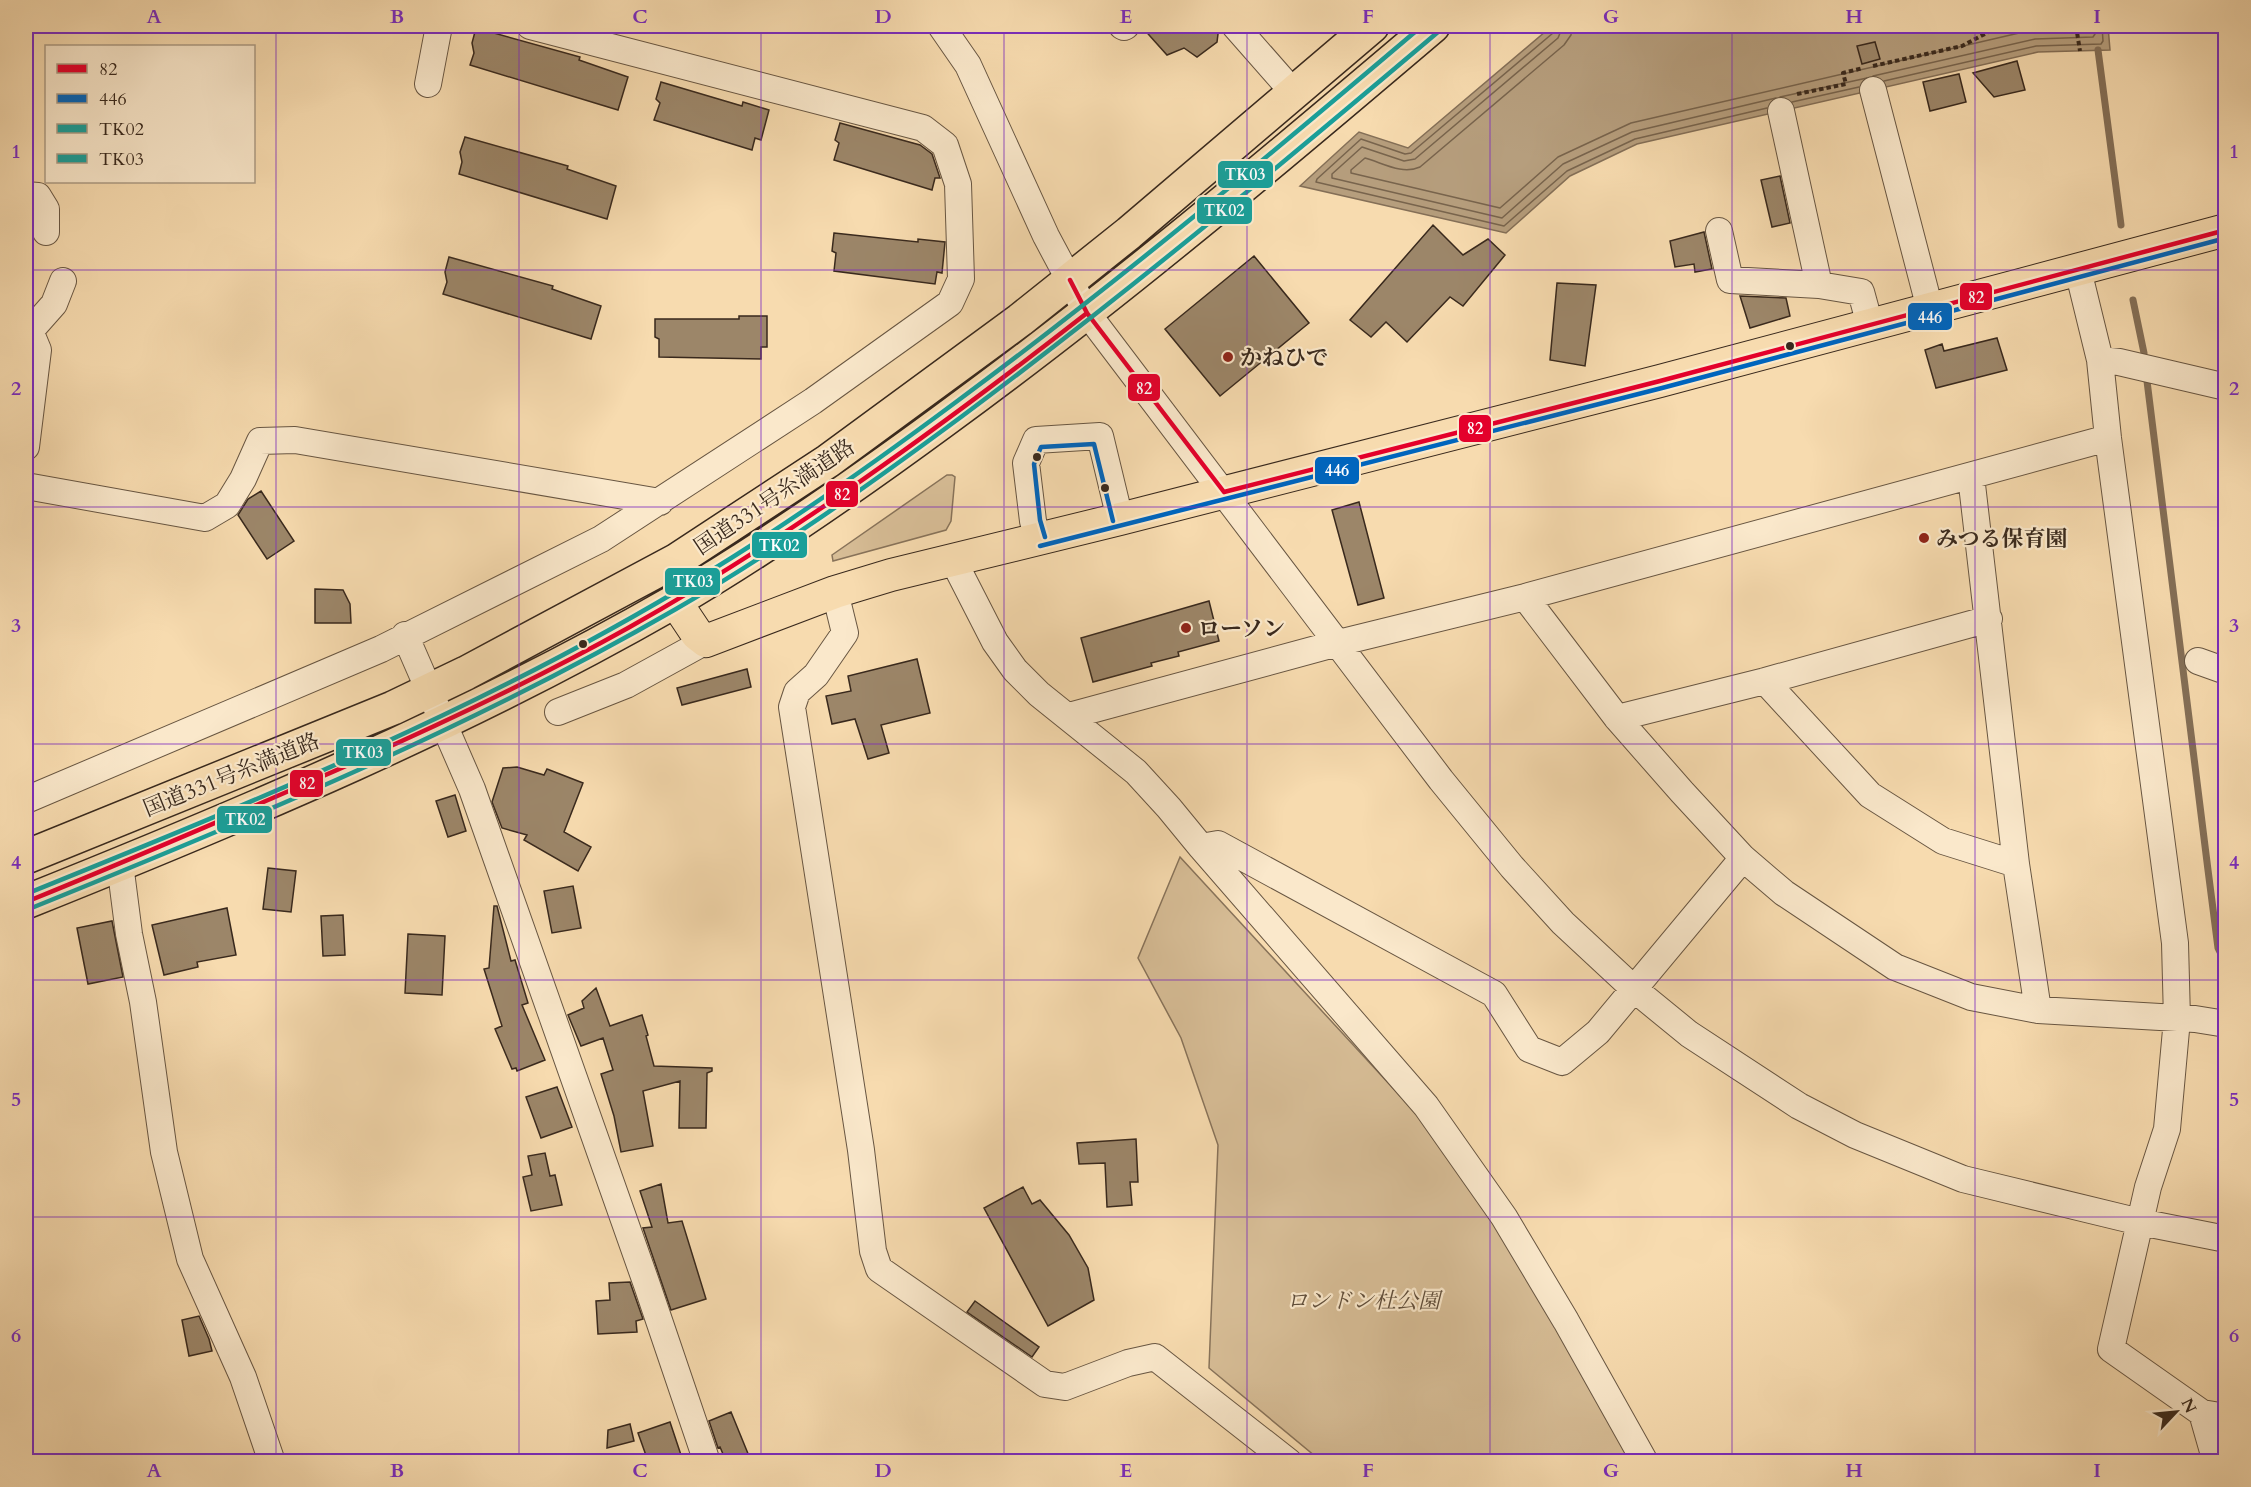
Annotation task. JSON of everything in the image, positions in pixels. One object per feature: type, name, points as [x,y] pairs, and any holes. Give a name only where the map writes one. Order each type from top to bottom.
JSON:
[{"type":"highway","name":"国道331号糸満道路","points":[[26,857],[430,691],[677,560],[828,461],[1020,320],[1372,26]]},
{"type":"highway","name":"国道331号糸満道路","points":[[26,902],[120,864],[444,722],[675,601],[853,487],[1037,352],[1336,108],[1432,26]]},
{"type":"main road","points":[[675,601],[697,634],[706,641],[835,592],[891,575],[1120,519],[2226,231]]},
{"type":"street","points":[[428,84],[439,26]]},
{"type":"street","points":[[26,800],[381,650],[405,635],[601,538],[813,401],[950,303],[961,279],[958,184],[945,145],[923,128],[530,26]]},
{"type":"street","points":[[941,26],[968,66],[1046,236],[1087,313],[1441,780],[1512,867],[1563,923],[1634,989],[1689,1034],[1799,1106],[1855,1135],[1963,1179],[2140,1222],[2226,1239]]},
{"type":"street","points":[[1235,26],[1289,96]]},
{"type":"street","points":[[1873,90],[1930,309]]},
{"type":"street","points":[[1781,111],[1819,285]]},
{"type":"street","points":[[26,195],[38,196],[46,208],[46,232]]},
{"type":"street","points":[[1719,231],[1730,280],[1819,285],[1861,292],[1870,325]]},
{"type":"street","points":[[2078,270],[2100,360],[2108,438],[2175,943],[2177,1019],[2167,1129],[2148,1187],[2111,1349],[2214,1415],[2216,1461]]},
{"type":"street","points":[[26,447],[38,351],[28,326],[54,304],[63,281]]},
{"type":"street","points":[[2100,360],[2119,362],[2226,387]]},
{"type":"street","points":[[1038,539],[1033,521],[1026,463],[1036,440],[1100,436],[1120,519]]},
{"type":"street","points":[[1069,716],[1338,643],[1525,597],[2108,438]]},
{"type":"street","points":[[26,486],[205,518],[227,505],[243,479],[260,441],[295,440],[660,502]]},
{"type":"street","points":[[1971,476],[2016,864],[2037,1010]]},
{"type":"street","points":[[953,561],[995,642],[1015,670],[1039,694],[1136,772],[1170,808],[1201,847],[1426,1106],[1504,1217],[1566,1321],[1644,1461]]},
{"type":"street","points":[[835,592],[845,633],[816,675],[797,692],[792,707],[859,1139],[873,1251],[879,1269],[1045,1384],[1065,1388],[1128,1363],[1155,1357],[1289,1461]]},
{"type":"street","points":[[1525,597],[1617,718],[1743,858],[1784,893],[1895,967],[1971,997],[2037,1010],[2226,1024]]},
{"type":"street","points":[[1617,718],[1765,681],[1989,619]]},
{"type":"street","points":[[405,635],[472,789],[647,1286],[706,1461]]},
{"type":"street","points":[[558,712],[626,685],[706,641]]},
{"type":"street","points":[[2198,661],[2226,671]]},
{"type":"street","points":[[1765,681],[1870,795],[1943,840],[2016,864]]},
{"type":"street","points":[[1201,847],[1218,844],[1494,993],[1529,1049],[1562,1062],[1598,1032],[1743,858]]},
{"type":"street","points":[[120,864],[129,934],[143,1002],[165,1152],[190,1258],[243,1377],[272,1461]]},
{"type":"path","points":[[2076,26],[2080,51]]},
{"type":"green space","points":[[947,475],[955,477],[951,521],[946,530],[833,561],[832,555]]},
{"type":"green space","name":"ロンドン杜公園","points":[[1180,857],[1415,1112],[1531,1277],[1635,1461],[1321,1461],[1209,1368],[1218,1145],[1181,1038],[1138,958]]},
{"type":"water","points":[[1552,26],[2108,26],[2110,50],[2038,52],[1637,144],[1570,176],[1506,233],[1300,186],[1359,132],[1408,148]]},
{"type":"building","points":[[1141,26],[1219,26],[1217,42],[1197,57],[1184,48],[1167,55]]},
{"type":"building","points":[[476,28],[580,57],[579,60],[628,77],[618,110],[470,65],[474,53],[472,43]]},
{"type":"building","points":[[1875,42],[1880,59],[1862,64],[1857,46]]},
{"type":"building","points":[[2017,61],[2025,90],[1994,97],[1973,73]]},
{"type":"building","points":[[1959,74],[1966,102],[1930,111],[1923,82]]},
{"type":"building","points":[[661,82],[742,106],[743,102],[769,110],[761,140],[755,138],[752,150],[654,120],[660,103],[656,99]]},
{"type":"building","points":[[840,123],[920,145],[932,154],[940,178],[935,178],[932,190],[834,160],[839,143],[835,140]]},
{"type":"building","points":[[465,137],[568,166],[567,169],[616,186],[607,219],[459,174],[462,162],[460,152]]},
{"type":"building","points":[[1780,176],[1790,223],[1772,227],[1761,180]]},
{"type":"building","points":[[1433,225],[1463,255],[1488,239],[1505,255],[1463,306],[1450,297],[1407,342],[1386,322],[1371,337],[1350,320]]},
{"type":"building","points":[[1704,232],[1712,269],[1695,272],[1694,264],[1675,267],[1670,241]]},
{"type":"building","points":[[834,233],[918,242],[918,239],[945,242],[942,273],[937,272],[935,284],[834,271],[836,253],[832,251]]},
{"type":"building","name":"かねひで","points":[[1254,256],[1309,323],[1220,396],[1165,329]]},
{"type":"building","points":[[449,257],[553,286],[552,289],[601,306],[591,339],[443,294],[447,282],[445,272]]},
{"type":"building","points":[[1557,283],[1596,285],[1585,366],[1550,360]]},
{"type":"building","points":[[1740,296],[1786,298],[1790,316],[1750,328]]},
{"type":"building","points":[[739,316],[767,316],[767,347],[761,347],[761,359],[659,357],[659,339],[655,337],[655,319],[739,319]]},
{"type":"building","points":[[1997,338],[2007,370],[1936,388],[1925,350],[1942,344],[1944,351]]},
{"type":"building","points":[[261,491],[294,541],[267,559],[238,515],[248,499]]},
{"type":"building","points":[[1359,502],[1384,598],[1358,605],[1332,510]]},
{"type":"building","points":[[315,589],[343,590],[350,604],[351,623],[315,623]]},
{"type":"building","points":[[1209,601],[1219,641],[1178,652],[1179,656],[1151,663],[1152,666],[1093,682],[1081,638]]},
{"type":"building","points":[[917,659],[930,713],[881,725],[889,753],[868,759],[855,719],[832,724],[826,696],[851,691],[848,676]]},
{"type":"building","points":[[747,669],[751,687],[682,705],[677,688]]},
{"type":"building","points":[[517,767],[544,775],[547,769],[583,783],[564,832],[591,847],[578,871],[524,840],[527,835],[502,828],[492,802],[503,768]]},
{"type":"building","points":[[455,795],[466,831],[448,837],[436,801]]},
{"type":"building","points":[[268,868],[296,871],[291,912],[263,909]]},
{"type":"building","points":[[573,886],[581,928],[552,933],[544,891]]},
{"type":"building","points":[[494,906],[497,906],[511,961],[515,960],[528,1003],[522,1005],[545,1060],[517,1071],[516,1068],[512,1069],[495,1029],[502,1026],[484,969],[489,968]]},
{"type":"building","points":[[227,908],[236,955],[197,962],[198,967],[164,975],[152,925]]},
{"type":"building","points":[[343,915],[345,955],[323,956],[321,916]]},
{"type":"building","points":[[112,921],[123,977],[88,984],[77,928]]},
{"type":"building","points":[[408,934],[445,936],[442,995],[405,993]]},
{"type":"building","points":[[596,988],[610,1026],[642,1015],[654,1066],[712,1068],[712,1071],[707,1073],[706,1128],[679,1128],[680,1081],[643,1091],[653,1146],[621,1152],[614,1116],[601,1074],[613,1070],[603,1038],[581,1046],[568,1015],[584,1008],[582,1001]]},
{"type":"building","points":[[557,1087],[572,1127],[541,1138],[526,1097]]},
{"type":"building","points":[[1136,1139],[1138,1182],[1130,1182],[1132,1205],[1107,1207],[1105,1163],[1079,1164],[1077,1143]]},
{"type":"building","points":[[545,1153],[550,1176],[555,1175],[562,1205],[531,1211],[523,1177],[532,1175],[528,1156]]},
{"type":"building","points":[[661,1184],[668,1223],[682,1221],[706,1299],[671,1310],[643,1228],[652,1227],[640,1191]]},
{"type":"building","points":[[1023,1187],[1032,1204],[1040,1200],[1069,1235],[1088,1268],[1094,1300],[1048,1326],[984,1208]]},
{"type":"building","points":[[630,1282],[643,1319],[636,1321],[637,1332],[598,1334],[596,1301],[610,1300],[609,1283]]},
{"type":"building","points":[[975,1301],[1039,1347],[1032,1357],[967,1312]]},
{"type":"building","points":[[199,1316],[212,1351],[189,1356],[182,1320]]},
{"type":"building","points":[[731,1412],[751,1461],[726,1461],[720,1447],[718,1448],[709,1421]]},
{"type":"building","points":[[670,1422],[683,1461],[648,1461],[638,1433]]},
{"type":"building","points":[[630,1424],[634,1441],[607,1448],[608,1430]]},
{"type":"waterway","points":[[2098,50],[2121,225]]},
{"type":"waterway","points":[[2133,300],[2144,353]]},
{"type":"waterway","points":[[2146,373],[2218,948],[2226,964]]},
{"type":"transit line","name":"TK03","points":[[26,894],[285,787],[456,709],[622,623],[735,556],[863,470],[1016,357],[1192,218],[1422,26]]},
{"type":"transit line","name":"TK02","points":[[29,909],[276,806],[439,733],[598,652],[749,565],[856,493],[1083,324],[1321,131],[1438,32]]},
{"type":"transit line","name":"82","points":[[1224,492],[1660,381],[2226,230]]},
{"type":"transit line","name":"446","points":[[1040,546],[1662,388],[2226,238]]},
{"type":"transit line","name":"82","points":[[1070,280],[1087,313],[1224,492]]},
{"type":"transit line","name":"82","points":[[26,902],[206,827],[393,745],[512,689],[628,628],[748,556],[864,479],[976,398],[1087,313]]},
{"type":"transit line","name":"446","points":[[1045,537],[1040,520],[1034,464],[1041,447],[1094,444],[1113,521]]},
{"type":"place","name":"かねひで","points":[[1228,357]]},
{"type":"place","name":"みつる保育園","points":[[1924,538]]},
{"type":"place","name":"ローソン","points":[[1186,628]]}]
